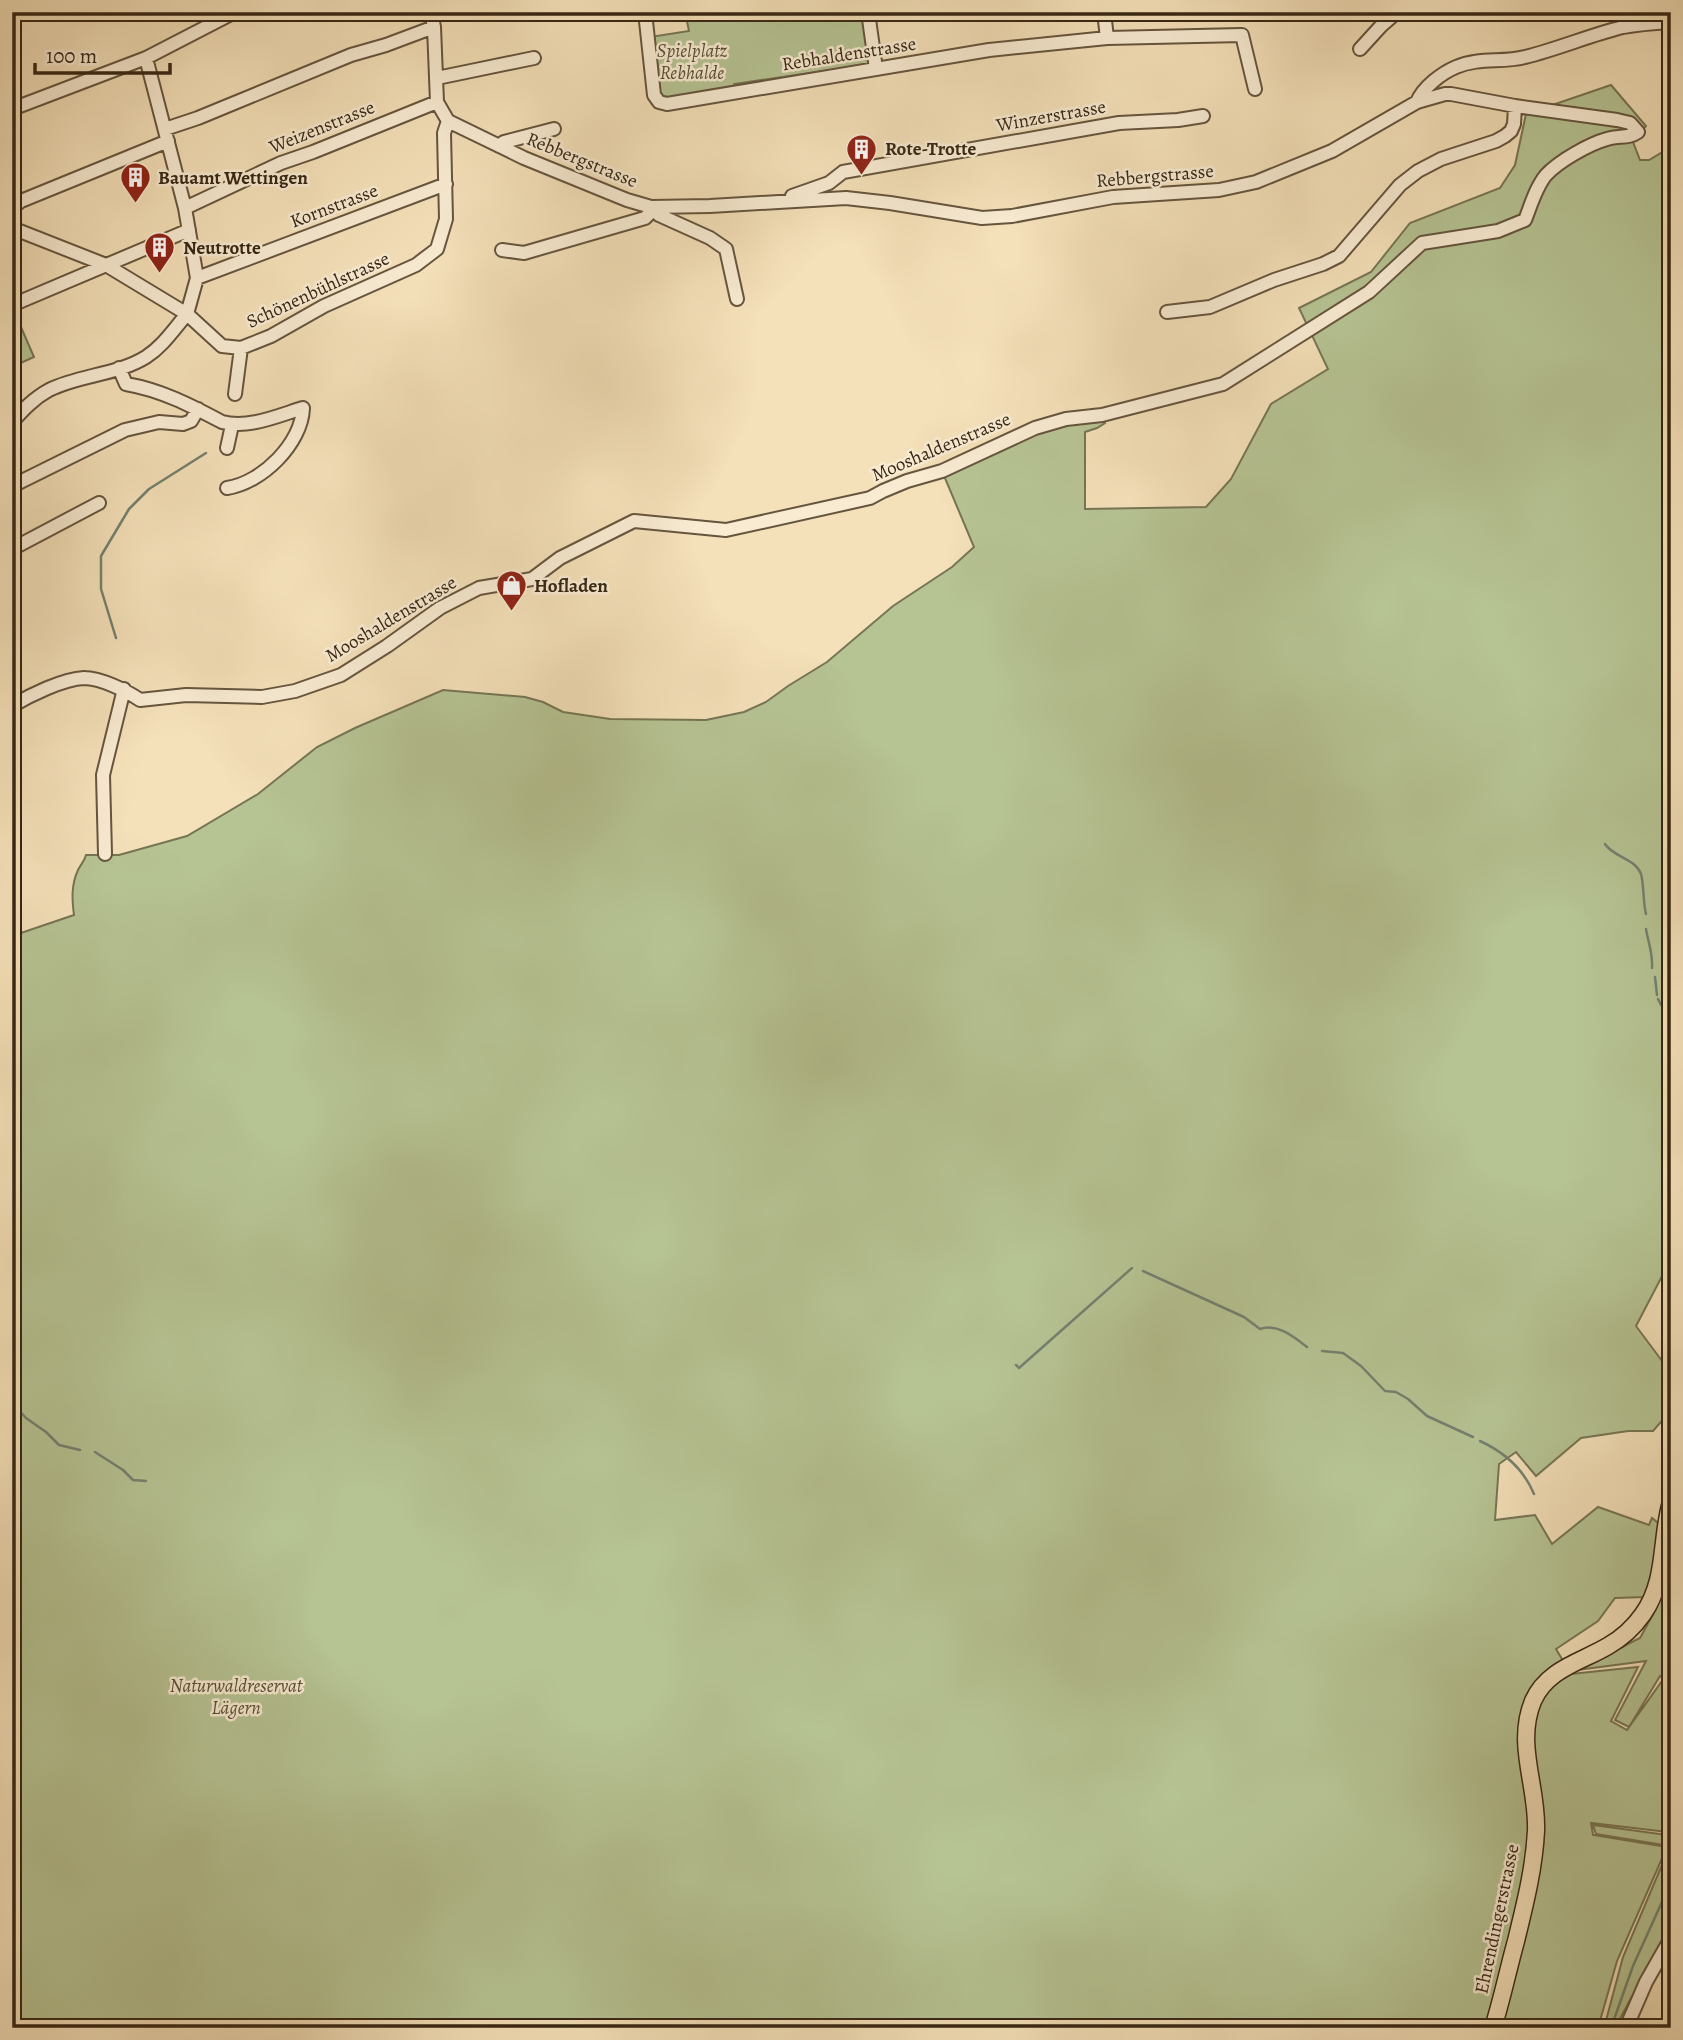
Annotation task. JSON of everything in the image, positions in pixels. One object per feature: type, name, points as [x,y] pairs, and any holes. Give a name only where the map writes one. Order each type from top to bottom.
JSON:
[{"type":"main road","name":"Ehrendingerstrasse","points":[[1493,2028],[1527,1895],[1534,1856],[1535,1810],[1525,1743],[1528,1716],[1534,1699],[1544,1684],[1558,1672],[1622,1637],[1642,1616],[1656,1592],[1671,1502]]},
{"type":"street","points":[[12,109],[146,58],[235,12]]},
{"type":"street","points":[[431,12],[438,102],[448,121]]},
{"type":"street","name":"Rebhaldenstrasse","points":[[645,12],[654,95],[659,102],[667,104],[989,50],[1107,38],[1242,35],[1255,89]]},
{"type":"street","points":[[868,12],[876,69]]},
{"type":"street","points":[[1104,12],[1107,38]]},
{"type":"street","points":[[1360,49],[1398,12]]},
{"type":"street","points":[[1416,102],[1436,80],[1458,66],[1481,60],[1522,58],[1620,28],[1671,22]]},
{"type":"street","points":[[12,208],[21,201],[198,118],[351,55],[386,46],[434,27]]},
{"type":"street","points":[[12,422],[47,391],[143,359],[154,352],[187,314],[197,278],[185,208],[146,58]]},
{"type":"street","points":[[437,78],[534,58]]},
{"type":"street","name":"Rebbergstrasse","points":[[448,121],[499,146],[627,200],[651,207],[846,198],[890,202],[982,218],[1012,216],[1113,197],[1219,190],[1256,182],[1332,151],[1416,102],[1451,94],[1617,120],[1630,124],[1638,132]]},
{"type":"street","name":"Weizenstrasse","points":[[185,208],[281,163],[438,102]]},
{"type":"street","points":[[1167,312],[1210,307],[1339,256],[1400,185],[1418,171],[1441,159],[1496,141],[1511,131],[1515,106]]},
{"type":"street","name":"Winzerstrasse","points":[[792,200],[792,196],[829,183],[843,172],[1119,123],[1203,116]]},
{"type":"street","name":"Schönenbühlstrasse","points":[[12,228],[106,265],[187,314],[222,346],[241,348],[271,336],[324,306],[416,265],[437,249],[447,207],[444,133],[448,121]]},
{"type":"street","name":"Rebbergstrasse","points":[[499,146],[503,142],[554,129]]},
{"type":"street","name":"Mooshaldenstrasse","points":[[12,706],[52,686],[85,678],[124,689],[140,700],[186,695],[252,698],[295,691],[341,674],[449,604],[479,589],[532,579],[560,558],[634,521],[726,530],[870,498],[907,481],[942,471],[1035,428],[1066,419],[1102,415],[1223,384],[1370,292],[1422,243],[1498,231],[1525,219],[1546,175],[1586,148],[1609,138],[1632,137],[1638,132]]},
{"type":"street","name":"Kornstrasse","points":[[197,278],[446,184]]},
{"type":"street","points":[[502,250],[524,253],[645,218],[651,207]]},
{"type":"street","name":"Rebbergstrasse","points":[[651,207],[659,215],[710,238],[726,249],[737,299]]},
{"type":"street","points":[[12,305],[189,230]]},
{"type":"street","points":[[235,394],[241,348]]},
{"type":"street","points":[[119,368],[126,384],[165,393],[232,425],[259,421],[303,408],[299,428],[272,466],[255,479],[228,488]]},
{"type":"street","points":[[12,485],[125,430],[159,422],[183,424],[191,421],[198,409]]},
{"type":"street","points":[[227,448],[232,425]]},
{"type":"street","points":[[12,549],[99,503]]},
{"type":"street","points":[[105,854],[103,775],[124,689]]},
{"type":"street","points":[[1626,2028],[1646,1982],[1671,1938]]},
{"type":"green space","name":"Spielplatz Rebhalde","points":[[685,12],[861,12],[871,64],[734,84],[665,98],[659,93],[650,37],[689,31]]},
{"type":"green space","name":"Naturwaldreservat Lägern","points":[[1611,85],[1646,126],[1633,142],[1640,160],[1649,160],[1671,147],[1671,1259],[1636,1326],[1671,1373],[1671,1397],[1667,1415],[1653,1431],[1628,1431],[1581,1438],[1536,1476],[1516,1452],[1499,1464],[1495,1520],[1535,1515],[1552,1544],[1598,1507],[1649,1525],[1652,1518],[1658,1523],[1655,1567],[1645,1597],[1615,1598],[1598,1621],[1556,1649],[1571,1674],[1638,1667],[1611,1721],[1627,1730],[1662,1681],[1671,1685],[1671,1826],[1667,1832],[1591,1823],[1593,1835],[1667,1847],[1617,1961],[1598,2028],[12,2028],[12,936],[74,915],[74,881],[86,855],[119,855],[187,836],[258,794],[317,747],[443,690],[525,697],[563,712],[610,719],[706,720],[744,712],[766,702],[827,662],[893,606],[952,567],[974,547],[942,471],[1004,441],[1102,415],[1105,423],[1085,432],[1085,509],[1206,507],[1231,479],[1271,404],[1328,369],[1299,308],[1371,272],[1410,223],[1500,188],[1515,165],[1526,114]]},
{"type":"green space","points":[[14,311],[34,357],[12,367],[12,312]]},
{"type":"green space","points":[[1671,1544],[1671,1681],[1660,1676],[1629,1727],[1615,1720],[1646,1661],[1577,1670],[1640,1638],[1656,1609]]},
{"type":"green space","points":[[1593,1825],[1667,1835],[1671,1830],[1671,1929],[1615,2028],[1604,2028],[1623,1957],[1670,1846],[1596,1834]]},
{"type":"waterway","points":[[116,638],[101,589],[101,556],[129,509],[149,489],[206,453]]},
{"type":"waterway","points":[[1605,844],[1634,864],[1641,874],[1646,914]]},
{"type":"waterway","points":[[1646,929],[1652,968]]},
{"type":"waterway","points":[[1655,977],[1657,995]]},
{"type":"waterway","points":[[1658,999],[1661,1005],[1671,1009]]},
{"type":"waterway","points":[[1016,1365],[1019,1368],[1132,1268]]},
{"type":"waterway","points":[[1143,1271],[1244,1317],[1260,1329],[1273,1328],[1285,1332],[1307,1347]]},
{"type":"waterway","points":[[1322,1351],[1343,1353],[1361,1366],[1385,1391],[1396,1392],[1427,1416],[1473,1437]]},
{"type":"waterway","points":[[14,1405],[59,1445],[80,1450]]},
{"type":"waterway","points":[[1480,1441],[1512,1463],[1525,1477],[1534,1494]]},
{"type":"waterway","points":[[95,1452],[123,1470],[133,1480],[146,1481]]},
{"type":"waterway","points":[[1611,2028],[1633,1966],[1671,1882]]},
{"type":"place","name":"Rote-Trotte","points":[[862,176]]},
{"type":"place","name":"Bauamt Wettingen","points":[[135,205]]},
{"type":"place","name":"Neutrotte","points":[[160,275]]},
{"type":"place","name":"Hofladen","points":[[511,613]]}]
